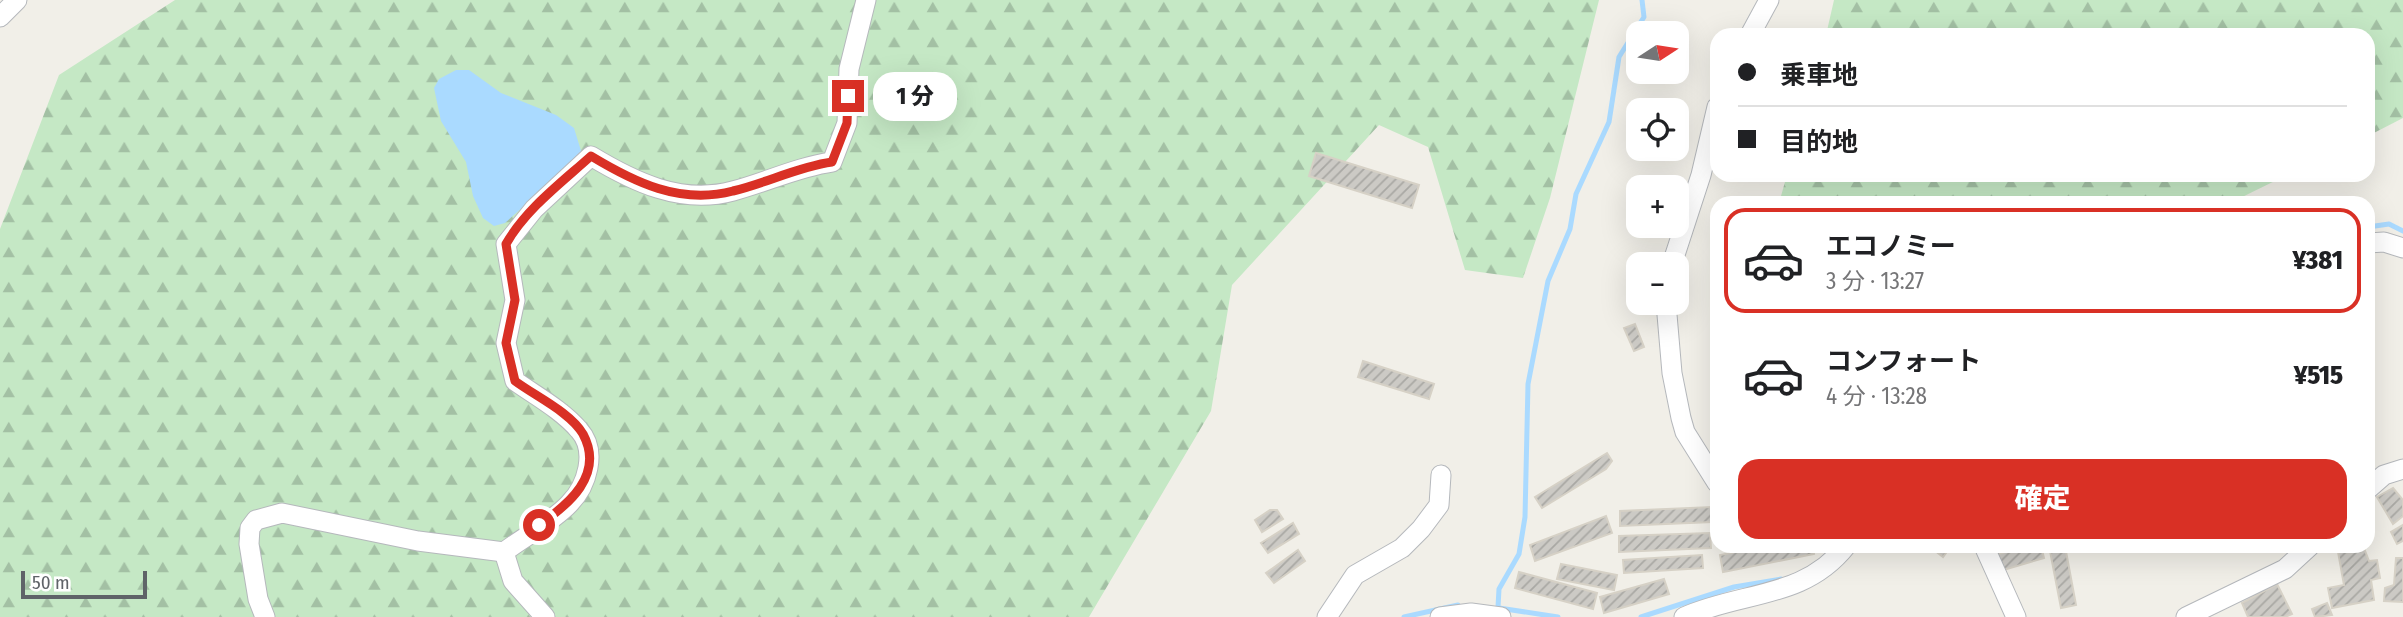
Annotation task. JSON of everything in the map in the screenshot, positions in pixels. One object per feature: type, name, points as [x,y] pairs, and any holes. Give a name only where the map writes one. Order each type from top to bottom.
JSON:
[{"type":"street","points":[[0,17],[17,0]]},
{"type":"street","points":[[265,617],[258,599],[249,544],[250,528],[256,520],[282,513],[418,541],[504,552],[569,504],[585,481],[589,452],[582,433],[567,418],[515,381],[506,343],[515,300],[506,244],[511,235],[534,209],[591,156],[649,188],[697,193],[737,191],[806,166],[832,162],[847,123],[849,69],[866,0]]},
{"type":"street","points":[[1754,28],[1769,0]]},
{"type":"street","points":[[1676,252],[1701,175],[1710,137]]},
{"type":"street","points":[[2375,243],[2384,242],[2403,248]]},
{"type":"street","points":[[1667,315],[1672,373],[1681,418],[1685,432],[1710,472]]},
{"type":"street","points":[[2375,483],[2384,475],[2403,469]]},
{"type":"street","points":[[1327,617],[1355,575],[1402,548],[1420,529],[1439,505],[1441,475]]},
{"type":"street","points":[[504,552],[513,581],[545,617]]},
{"type":"street","points":[[1684,617],[1720,602],[1795,585],[1814,577],[1840,553]]},
{"type":"street","points":[[1987,553],[2016,617]]},
{"type":"street","points":[[2186,617],[2285,569],[2303,553]]},
{"type":"street","points":[[1440,617],[1471,613],[1501,617]]},
{"type":"green space","points":[[175,0],[1599,0],[1550,198],[1523,278],[1465,270],[1428,147],[1379,125],[1232,285],[1211,411],[1089,617],[0,617],[0,229],[59,75]]},
{"type":"green space","points":[[1834,0],[2403,0],[2403,118],[2375,132],[2375,28],[1828,28]]},
{"type":"green space","points":[[1785,182],[2273,182],[2244,196],[1781,196]]},
{"type":"water","points":[[456,70],[469,70],[501,93],[556,115],[574,128],[582,154],[505,223],[494,226],[483,218],[473,196],[466,162],[441,121],[434,88],[439,79]]},
{"type":"building","points":[[1316,153],[1419,185],[1412,208],[1309,176]]},
{"type":"building","points":[[1635,324],[1644,347],[1634,351],[1624,328]]},
{"type":"building","points":[[1363,361],[1434,384],[1429,399],[1358,377]]},
{"type":"building","points":[[1607,453],[1612,461],[1606,469],[1542,508],[1535,497]]},
{"type":"building","points":[[2393,488],[2403,500],[2403,516],[2393,524],[2377,497]]},
{"type":"building","points":[[1710,507],[1710,522],[1620,526],[1620,511]]},
{"type":"building","points":[[1270,510],[1277,510],[1283,519],[1262,532],[1255,520]]},
{"type":"building","points":[[1606,516],[1612,533],[1535,561],[1530,545]]},
{"type":"building","points":[[1293,523],[1299,534],[1268,553],[1261,543]]},
{"type":"building","points":[[2403,525],[2403,541],[2397,544],[2391,532]]},
{"type":"building","points":[[1710,533],[1710,548],[1619,552],[1619,536]]},
{"type":"building","points":[[1298,550],[1305,561],[1274,583],[1266,573]]},
{"type":"building","points":[[1730,553],[1814,554],[1723,572],[1720,555]]},
{"type":"building","points":[[2043,553],[2044,558],[2000,571],[1995,555]]},
{"type":"building","points":[[2050,553],[2066,553],[2076,605],[2061,608]]},
{"type":"building","points":[[2338,553],[2366,553],[2369,561],[2377,560],[2380,578],[2371,580],[2374,600],[2332,608],[2328,588],[2344,585]]},
{"type":"building","points":[[1702,555],[1703,568],[1624,573],[1623,560]]},
{"type":"building","points":[[2396,558],[2403,558],[2403,602],[2384,601],[2385,588],[2394,585]]},
{"type":"building","points":[[1561,564],[1617,575],[1614,590],[1557,579]]},
{"type":"building","points":[[1519,572],[1597,593],[1593,609],[1515,588]]},
{"type":"building","points":[[1664,579],[1669,594],[1604,613],[1600,597]]},
{"type":"building","points":[[2277,584],[2292,614],[2285,617],[2248,617],[2242,603]]},
{"type":"building","points":[[2327,603],[2332,615],[2315,617],[2312,609]]},
{"type":"waterway","points":[[1498,607],[1499,589],[1519,554],[1525,517],[1528,384],[1548,281],[1570,229],[1576,194],[1609,122],[1619,57],[1644,17],[1642,0]]},
{"type":"waterway","points":[[2375,226],[2389,224],[2403,231]]},
{"type":"waterway","points":[[1641,617],[1734,587],[1781,579]]},
{"type":"waterway","points":[[1404,617],[1458,605]]},
{"type":"waterway","points":[[1499,608],[1558,617]]},
{"type":"route","points":[[539,525],[569,504],[585,481],[589,452],[582,433],[567,418],[515,381],[506,343],[515,300],[506,244],[511,235],[534,209],[591,156],[649,188],[684,193],[724,194],[806,166],[832,162],[847,123],[848,96]]}]
